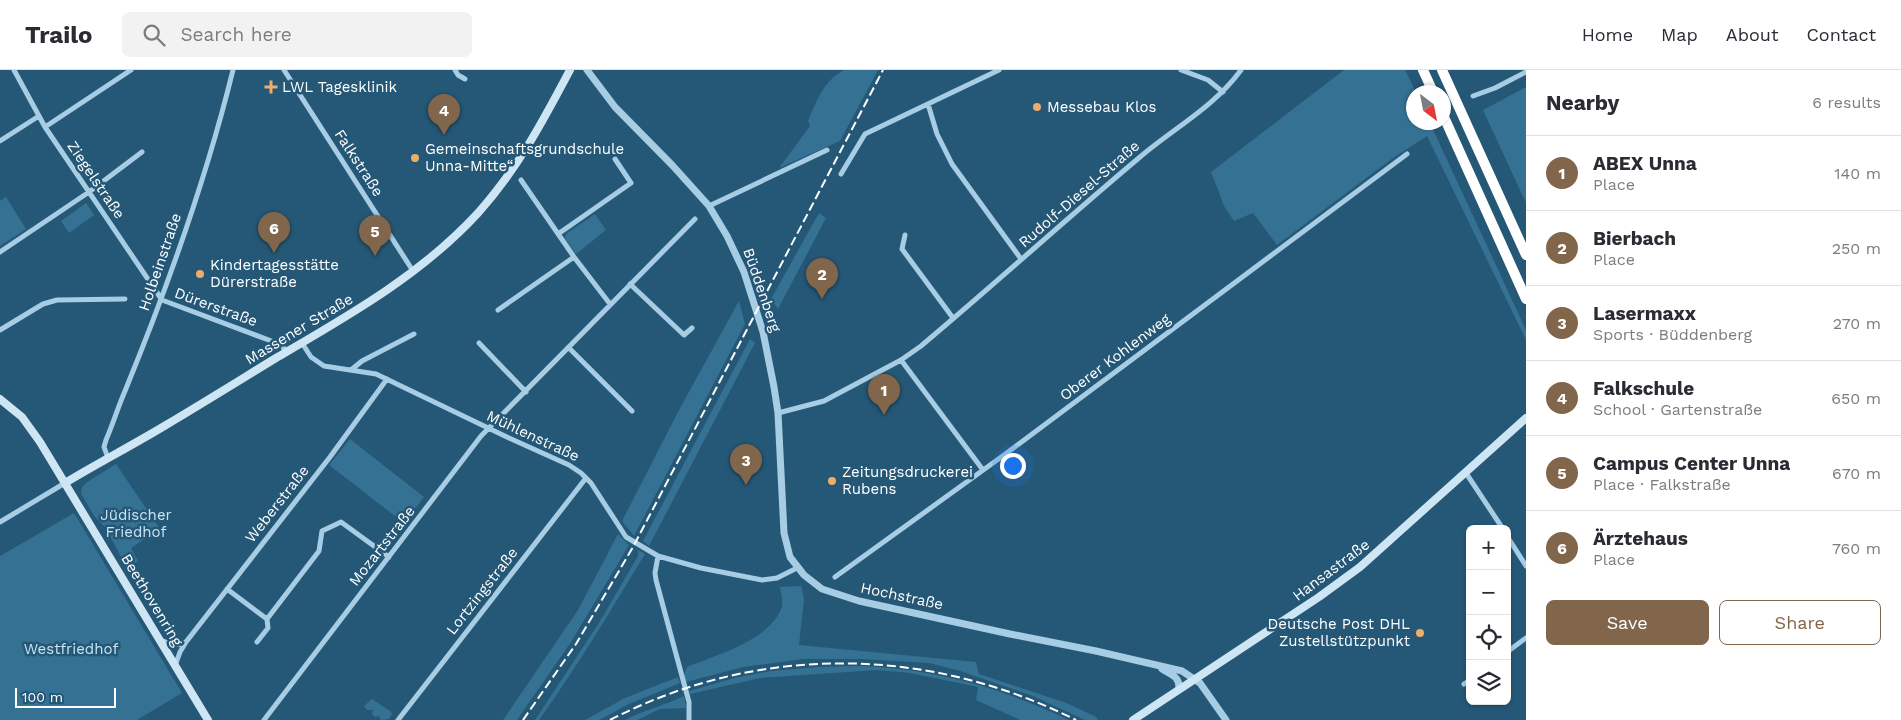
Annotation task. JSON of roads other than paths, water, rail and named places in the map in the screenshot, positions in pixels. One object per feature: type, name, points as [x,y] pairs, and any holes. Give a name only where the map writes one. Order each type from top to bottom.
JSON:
[{"type":"highway","points":[[1423,70],[1430,85]]},
{"type":"highway","points":[[1442,70],[1526,255]]},
{"type":"highway","points":[[1450,130],[1526,299]]},
{"type":"main road","name":"Massener Straße","points":[[65,483],[366,305],[413,271],[457,234],[481,209],[508,176],[532,141],[570,70]]},
{"type":"main road","name":"Beethovenring","points":[[0,399],[13,409],[32,430],[208,720]]},
{"type":"main road","name":"Hansastraße","points":[[1133,720],[1319,597],[1354,571],[1526,418]]},
{"type":"street","name":"Ziegelstraße","points":[[14,70],[45,126],[162,300]]},
{"type":"street","points":[[45,126],[131,70]]},
{"type":"street","name":"Holbeinstraße","points":[[108,458],[104,447],[106,440],[162,300],[217,134],[233,70]]},
{"type":"street","name":"Falkstraße","points":[[284,70],[413,271]]},
{"type":"street","points":[[455,70],[464,79]]},
{"type":"street","name":"Büddenberg","points":[[587,70],[615,107],[674,166],[709,206],[737,255],[755,300],[768,349],[778,412],[782,523],[787,547],[797,568]]},
{"type":"street","points":[[841,174],[865,134],[999,70]]},
{"type":"street","points":[[1181,70],[1208,80],[1223,92]]},
{"type":"street","name":"Rudolf-Diesel-Straße","points":[[778,412],[824,401],[901,360],[953,318],[1143,154],[1206,107],[1223,92],[1241,70]]},
{"type":"street","points":[[1473,96],[1495,88],[1526,72]]},
{"type":"street","points":[[928,104],[937,134],[952,164],[1021,259]]},
{"type":"street","points":[[0,141],[39,116]]},
{"type":"street","points":[[709,206],[827,150]]},
{"type":"street","points":[[0,252],[90,192],[142,152]]},
{"type":"street","name":"Oberer Kohlenweg","points":[[835,577],[983,470],[1408,154]]},
{"type":"street","points":[[558,234],[631,183],[614,159]]},
{"type":"street","points":[[521,180],[610,304]]},
{"type":"street","name":"Mozartstraße","points":[[264,720],[482,436],[695,219]]},
{"type":"street","points":[[905,235],[902,249],[953,318]]},
{"type":"street","points":[[498,310],[574,256]]},
{"type":"street","points":[[630,284],[684,335],[692,328]]},
{"type":"street","points":[[0,330],[43,304],[57,300],[125,299]]},
{"type":"street","name":"Dürerstraße","points":[[162,300],[274,342],[281,345],[288,352]]},
{"type":"street","points":[[351,370],[362,361],[414,334]]},
{"type":"street","name":"Mühlenstraße","points":[[302,343],[311,357],[324,366],[376,374],[489,429],[569,465],[586,478],[626,537],[658,556]]},
{"type":"street","points":[[478,343],[526,392]]},
{"type":"street","points":[[568,348],[632,411]]},
{"type":"street","points":[[901,360],[983,470]]},
{"type":"street","name":"Weberstraße","points":[[175,666],[186,642],[387,379]]},
{"type":"street","points":[[1466,473],[1500,525]]},
{"type":"street","name":"Lortzingstraße","points":[[398,720],[586,478]]},
{"type":"street","name":"Massener Straße","points":[[0,522],[65,483]]},
{"type":"street","points":[[257,642],[268,628],[267,619],[319,551],[322,531],[341,522],[389,557]]},
{"type":"street","points":[[1511,542],[1526,566]]},
{"type":"street","points":[[689,720],[689,702],[656,580],[658,556],[701,568],[762,580],[777,578],[797,568]]},
{"type":"street","name":"Hochstraße","points":[[797,568],[822,589],[843,597],[1151,663],[1182,671],[1195,679]]},
{"type":"street","points":[[227,589],[267,619]]},
{"type":"street","points":[[1511,649],[1526,638]]},
{"type":"street","points":[[159,640],[175,644],[186,642]]},
{"type":"street","name":"Hochstraße","points":[[1151,663],[1176,677],[1180,683],[1179,689]]},
{"type":"street","points":[[1195,679],[1210,696],[1226,720]]},
{"type":"railway","points":[[523,720],[576,644],[633,547],[883,70]]},
{"type":"railway","points":[[610,720],[667,695],[725,677],[784,667],[843,663],[903,667],[962,678],[1020,696],[1076,720]]},
{"type":"place","name":"LWL Tagesklinik","points":[[271,87]]},
{"type":"place","name":"Messebau Klos","points":[[1037,107]]},
{"type":"place","name":"Falkschule","points":[[444,135]]},
{"type":"place","name":"Gemeinschaftsgrundschule Unna-Mitte“","points":[[415,158]]},
{"type":"place","name":"Ärztehaus","points":[[274,253]]},
{"type":"place","name":"Campus Center Unna","points":[[375,256]]},
{"type":"place","name":"Kindertagesstätte Dürerstraße","points":[[200,274]]},
{"type":"place","name":"Bierbach","points":[[822,299]]},
{"type":"place","name":"ABEX Unna","points":[[884,415]]},
{"type":"place","name":"Zeitungsdruckerei Rubens","points":[[832,481]]},
{"type":"place","name":"Lasermaxx","points":[[746,485]]},
{"type":"place","name":"Deutsche Post DHL Zustellstützpunkt","points":[[1420,633]]},
{"type":"park label","name":"Jüdischer Friedhof","points":[[136,524]]},
{"type":"park label","name":"Westfriedhof","points":[[71,649]]}]
